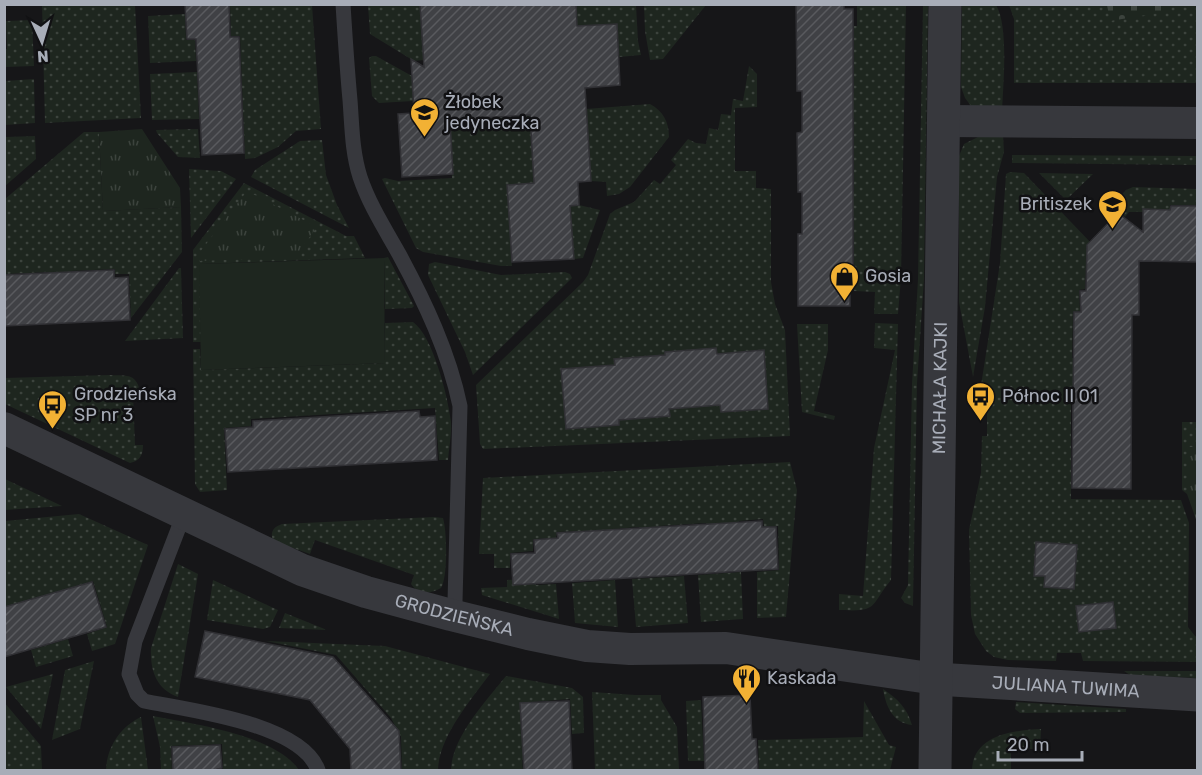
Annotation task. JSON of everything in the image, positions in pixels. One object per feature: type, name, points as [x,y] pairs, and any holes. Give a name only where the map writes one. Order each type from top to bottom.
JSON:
[{"type":"street","name":"MICHAŁA KAJKI","points":[[935,771],[945,4]]},
{"type":"street","points":[[943,121],[1197,123]]},
{"type":"street","name":"GRODZIEŃSKA","points":[[4,428],[302,570],[366,592],[451,615],[587,646],[630,649],[726,648],[936,679]]},
{"type":"street","name":"JULIANA TUWIMA","points":[[936,679],[1197,695]]},
{"type":"lane","points":[[343,4],[352,130],[360,176],[372,205],[421,297],[455,380],[460,406],[455,602],[451,615]]},
{"type":"lane","points":[[184,514],[135,641],[130,666],[132,684],[137,694],[144,701],[248,723],[277,733],[311,757],[318,771]]},
{"type":"green space","points":[[706,4],[663,59],[650,60],[645,31],[644,5]]},
{"type":"green space","points":[[928,4],[924,279],[917,383],[913,606],[905,603],[901,598],[908,585],[912,384],[918,279],[923,5]]},
{"type":"green space","points":[[42,5],[135,5],[141,118],[45,123]]},
{"type":"green space","points":[[230,5],[312,5],[321,129],[296,131],[278,147],[255,158],[245,159],[240,36],[231,36]]},
{"type":"green space","points":[[368,5],[420,5],[424,60],[414,61],[370,34]]},
{"type":"green space","points":[[576,5],[636,5],[641,55],[619,57],[577,26]]},
{"type":"green space","points":[[857,5],[906,5],[901,277],[898,314],[874,314],[875,292],[854,291],[854,216],[847,216],[847,193],[854,192],[854,118],[848,117],[848,93],[854,93],[854,26],[857,26]]},
{"type":"green space","points":[[962,5],[996,5],[1000,15],[1004,41],[1002,112],[971,106],[965,98],[961,87]]},
{"type":"green space","points":[[1009,5],[1197,5],[1197,83],[1014,83],[1014,19]]},
{"type":"green space","points":[[1107,5],[1163,5],[1164,12],[1110,21]]},
{"type":"green space","points":[[185,14],[186,40],[195,40],[196,61],[150,63],[148,16]]},
{"type":"green space","points":[[32,20],[34,66],[5,67],[6,21]]},
{"type":"green space","points":[[372,56],[412,76],[413,101],[379,103],[372,96],[369,58]]},
{"type":"green space","points":[[749,66],[757,74],[757,107],[735,108],[735,171],[756,171],[756,188],[771,189],[771,282],[775,304],[785,330],[790,436],[483,449],[480,444],[476,385],[583,282],[588,275],[610,214],[634,202],[654,180],[660,184],[676,165],[671,160],[688,139],[706,144],[709,128],[718,130],[721,114],[731,115],[733,99],[743,101]]},
{"type":"green space","points":[[197,72],[199,119],[152,120],[150,74]]},
{"type":"green space","points":[[34,79],[35,123],[5,125],[5,81]]},
{"type":"green space","points":[[650,104],[664,118],[669,137],[630,187],[619,194],[607,196],[606,182],[591,181],[586,109]]},
{"type":"green space","points":[[530,115],[534,183],[507,185],[512,266],[423,252],[416,248],[382,179],[398,181],[452,178],[450,120]]},
{"type":"green space","points":[[142,129],[180,188],[181,207],[103,211],[99,132]]},
{"type":"green space","points":[[198,129],[200,158],[178,157],[156,130]]},
{"type":"green space","points":[[84,132],[99,132],[103,211],[181,207],[182,252],[131,318],[129,274],[115,274],[115,269],[71,271],[71,275],[50,276],[49,272],[5,274],[5,199]]},
{"type":"green space","points":[[984,134],[1003,134],[1004,152],[997,177],[985,307],[973,377],[959,302],[959,156],[964,144]]},
{"type":"green space","points":[[35,136],[36,159],[5,186],[5,137]]},
{"type":"green space","points":[[322,140],[326,175],[337,205],[349,228],[251,177],[255,170],[300,141]]},
{"type":"green space","points":[[1012,155],[1197,156],[1197,165],[1012,163]]},
{"type":"green space","points":[[189,169],[221,171],[236,179],[191,238]]},
{"type":"green space","points":[[1024,173],[1093,245],[1089,264],[1086,265],[1085,289],[1079,290],[1080,311],[1073,312],[1072,358],[1077,358],[1077,392],[1071,393],[1071,499],[1181,500],[1189,523],[1188,627],[1197,637],[1197,662],[1083,661],[1081,653],[1057,653],[1056,661],[1008,660],[994,657],[986,651],[975,634],[971,615],[969,530],[981,473],[982,436],[987,436],[987,411],[981,411],[980,392],[1000,263],[1006,174]]},
{"type":"green space","points":[[1039,173],[1093,174],[1066,200]]},
{"type":"green space","points":[[244,183],[346,236],[354,236],[365,258],[200,264],[201,342],[193,342],[193,250]]},
{"type":"green space","points":[[1133,187],[1197,189],[1197,205],[1170,205],[1170,210],[1143,209],[1143,212],[1129,212],[1125,217],[1120,214],[1116,200],[1126,190]]},
{"type":"green space","points":[[247,191],[317,227],[295,257],[200,261],[200,252]]},
{"type":"green space","points":[[579,205],[600,210],[583,258],[574,259],[570,206]]},
{"type":"green space","points":[[388,257],[414,306],[412,308],[385,309],[384,258]]},
{"type":"green space","points":[[384,258],[385,363],[201,370],[199,264]]},
{"type":"green space","points":[[435,262],[501,275],[565,272],[572,278],[473,375],[465,352],[428,275],[429,264]]},
{"type":"green space","points":[[181,268],[183,338],[125,341]]},
{"type":"green space","points":[[413,322],[420,329],[433,353],[447,398],[451,422],[448,460],[439,460],[435,408],[251,419],[251,426],[224,428],[227,490],[200,492],[195,484],[193,349],[200,349],[201,370],[385,363],[385,323]]},
{"type":"green space","points":[[875,323],[898,324],[891,580],[872,606],[867,609],[839,610],[839,594],[863,596],[874,448],[895,350],[874,348]]},
{"type":"green space","points":[[797,324],[828,324],[828,350],[814,411],[835,416],[834,420],[802,412]]},
{"type":"green space","points":[[110,375],[131,377],[137,382],[141,394],[133,394],[135,445],[143,445],[142,452],[136,461],[130,463],[5,404],[5,378]]},
{"type":"green space","points":[[1182,422],[1197,422],[1197,447],[1187,447],[1187,494],[1182,490]]},
{"type":"green space","points":[[1187,447],[1197,447],[1197,522],[1187,494]]},
{"type":"green space","points":[[790,462],[797,490],[786,617],[757,618],[757,572],[779,570],[778,526],[764,527],[763,519],[739,521],[739,528],[707,530],[706,523],[659,526],[659,533],[640,534],[639,527],[614,529],[614,535],[583,537],[582,531],[557,532],[556,538],[533,539],[533,551],[510,553],[510,568],[494,568],[494,554],[479,554],[483,478]]},
{"type":"green space","points":[[5,479],[62,506],[5,510]]},
{"type":"green space","points":[[79,514],[148,545],[115,644],[92,651],[87,634],[107,627],[93,581],[5,607],[5,521]]},
{"type":"green space","points":[[443,518],[446,564],[441,588],[429,592],[421,592],[414,588],[411,584],[414,575],[315,540],[310,554],[273,541],[272,538],[273,530],[282,524]]},
{"type":"green space","points":[[178,564],[198,574],[178,697],[164,689],[156,678],[153,671],[151,648]]},
{"type":"green space","points":[[741,572],[743,619],[701,622],[698,575]]},
{"type":"green space","points":[[684,576],[688,623],[636,627],[632,579]]},
{"type":"green space","points":[[535,578],[536,585],[556,584],[559,619],[482,595],[481,588],[507,587],[507,580]]},
{"type":"green space","points":[[213,580],[278,610],[270,627],[263,629],[207,620]]},
{"type":"green space","points":[[615,580],[618,627],[575,623],[572,583]]},
{"type":"green space","points":[[285,613],[327,630],[279,628]]},
{"type":"green space","points":[[68,639],[73,656],[36,667],[31,650]]},
{"type":"green space","points":[[266,641],[385,646],[490,674],[450,732],[444,745],[438,770],[402,770],[401,737],[391,718],[336,655]]},
{"type":"green space","points":[[94,661],[80,729],[52,740],[65,670]]},
{"type":"green space","points":[[1124,671],[1197,671],[1197,678],[1130,675]]},
{"type":"green space","points":[[53,674],[41,729],[6,687]]},
{"type":"green space","points":[[506,676],[572,688],[583,697],[584,733],[572,734],[570,699],[520,703],[521,727],[525,728],[527,760],[522,760],[523,770],[451,770],[457,745],[471,720]]},
{"type":"green space","points":[[883,689],[901,704],[912,725],[905,724],[895,717],[886,702]]},
{"type":"green space","points":[[592,692],[661,695],[661,700],[677,727],[679,770],[595,770]]},
{"type":"green space","points":[[701,700],[704,761],[688,761],[686,701]]},
{"type":"green space","points":[[864,701],[889,745],[896,747],[890,770],[759,770],[758,740],[863,737]]},
{"type":"green space","points":[[4,702],[41,746],[42,770],[5,770]]},
{"type":"green space","points":[[1016,702],[1126,709],[1126,712],[1020,713],[1015,709]]},
{"type":"green space","points":[[153,716],[211,727],[253,740],[288,758],[299,770],[218,770],[223,769],[222,744],[171,746],[172,770],[161,770],[160,747]]},
{"type":"green space","points":[[141,717],[148,770],[106,770],[109,753],[116,739],[127,726]]},
{"type":"green space","points":[[1041,729],[1040,749],[1011,749],[1011,770],[972,770],[974,758],[987,742],[1008,733]]},
{"type":"building","points":[[185,4],[229,4],[230,37],[239,37],[244,153],[202,155],[196,39],[187,39]]},
{"type":"building","points":[[420,4],[576,4],[577,26],[617,24],[620,85],[585,88],[591,181],[578,182],[579,205],[570,206],[574,259],[512,262],[507,185],[534,183],[530,115],[450,120],[453,174],[402,177],[398,114],[414,113],[411,59],[424,67]]},
{"type":"building","points":[[796,4],[844,4],[844,9],[853,9],[853,269],[850,269],[850,306],[798,306],[798,234],[802,234],[802,192],[798,192],[797,133],[802,132],[802,91],[797,91]]},
{"type":"building","points":[[1171,206],[1197,206],[1197,262],[1139,261],[1139,315],[1132,315],[1131,489],[1072,488],[1074,312],[1081,312],[1080,291],[1086,291],[1087,245],[1118,213],[1143,232],[1143,209],[1170,210]]},
{"type":"building","points":[[114,270],[114,278],[128,277],[130,320],[4,326],[4,275]]},
{"type":"building","points":[[716,348],[717,354],[764,350],[768,409],[721,412],[720,405],[669,409],[670,416],[619,420],[619,425],[566,429],[561,369],[615,365],[614,359]]},
{"type":"building","points":[[419,411],[420,417],[435,416],[437,460],[228,472],[225,429],[253,427],[253,421]]},
{"type":"building","points":[[762,521],[762,527],[776,527],[778,569],[513,585],[511,554],[535,553],[534,540],[558,538],[557,533]]},
{"type":"building","points":[[1036,542],[1077,545],[1074,589],[1044,587],[1045,576],[1034,576]]},
{"type":"building","points":[[92,582],[106,627],[4,657],[4,607]]},
{"type":"building","points":[[1113,602],[1116,628],[1079,632],[1076,606]]},
{"type":"building","points":[[205,631],[333,657],[399,731],[401,771],[351,771],[350,749],[310,700],[195,677]]},
{"type":"building","points":[[750,695],[752,739],[756,739],[758,771],[705,771],[703,697]]},
{"type":"building","points":[[569,701],[572,771],[524,771],[520,703]]},
{"type":"building","points":[[220,745],[222,768],[217,771],[173,771],[172,747]]},
{"type":"place","name":"Żłobek jedyneczka","points":[[424,138]]},
{"type":"place","name":"Britiszek","points":[[1113,230]]},
{"type":"place","name":"Gosia","points":[[844,302]]},
{"type":"place","name":"Północ II 01","points":[[981,422]]},
{"type":"place","name":"Grodzieńska SP nr 3","points":[[53,430]]},
{"type":"place","name":"Kaskada","points":[[746,704]]}]
